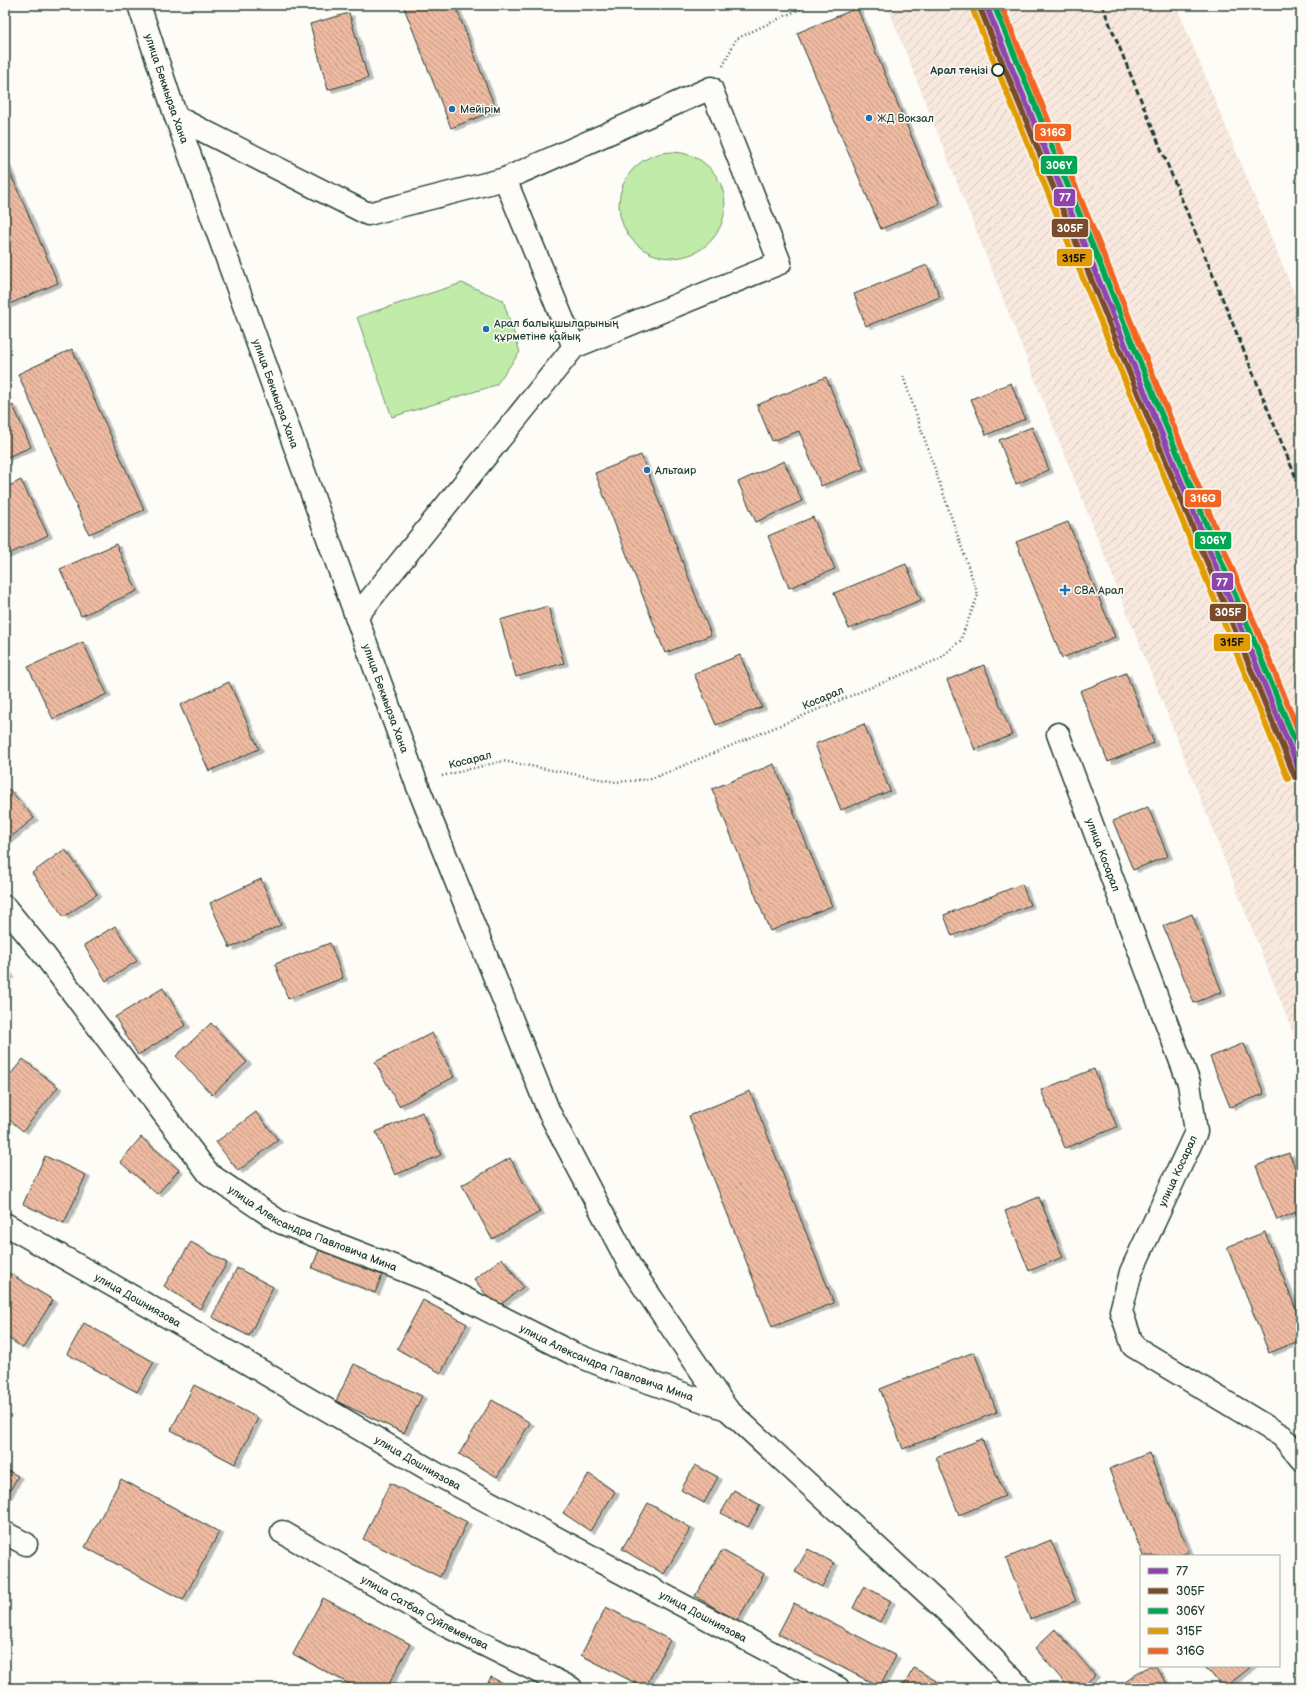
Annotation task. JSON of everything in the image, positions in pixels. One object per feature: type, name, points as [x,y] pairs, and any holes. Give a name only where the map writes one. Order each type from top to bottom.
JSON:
[{"type":"street","name":"улица Бекмырза Хана","points":[[139,5],[176,117],[416,782],[549,1112],[631,1268],[727,1409]]},
{"type":"street","points":[[176,117],[368,214],[505,179],[711,88],[780,263],[574,347],[356,617]]},
{"type":"street","points":[[505,179],[574,347]]},
{"type":"street","name":"улица Косарал","points":[[1058,734],[1189,1083],[1196,1132],[1130,1272],[1121,1311],[1133,1346],[1282,1436],[1301,1459]]},
{"type":"street","name":"улица Александра Павловича Мина","points":[[5,907],[45,956],[209,1174],[280,1222],[426,1279],[572,1353],[614,1370],[727,1409]]},
{"type":"street","name":"улица Дошниязова","points":[[5,1224],[196,1333],[440,1476],[838,1688]]},
{"type":"street","points":[[727,1409],[954,1618],[1021,1688]]},
{"type":"street","name":"улица Сатбая Суйлеменова","points":[[282,1532],[440,1622],[571,1688]]},
{"type":"street","points":[[5,1533],[26,1544]]},
{"type":"path","points":[[711,88],[736,39],[808,5]]},
{"type":"path","name":"Косарал","points":[[416,782],[503,761],[616,782],[651,779],[938,659],[960,641],[978,595],[903,376]]},
{"type":"shaded area","points":[[887,5],[1176,5],[1301,310],[1301,1053]]},
{"type":"green space","points":[[672,152],[692,156],[710,167],[721,185],[725,205],[721,225],[710,243],[692,254],[672,258],[652,254],[634,243],[623,225],[619,205],[623,185],[634,167],[652,156]]},
{"type":"green space","points":[[462,283],[503,300],[520,352],[496,385],[392,417],[357,317]]},
{"type":"building","points":[[403,5],[455,5],[496,110],[451,128]]},
{"type":"building","name":"ЖД Вокзал","points":[[857,8],[940,204],[881,229],[797,33]]},
{"type":"building","points":[[349,13],[368,78],[328,90],[310,24]]},
{"type":"building","points":[[5,161],[58,283],[5,306]]},
{"type":"building","points":[[927,265],[940,297],[866,326],[854,294]]},
{"type":"building","points":[[72,349],[144,510],[89,534],[18,374]]},
{"type":"building","points":[[826,377],[864,469],[821,486],[799,431],[772,441],[757,405]]},
{"type":"building","points":[[1011,383],[1025,419],[986,435],[971,399]]},
{"type":"building","points":[[13,405],[31,447],[5,458],[5,409]]},
{"type":"building","points":[[1032,427],[1049,470],[1016,484],[999,440]]},
{"type":"building","points":[[641,455],[711,635],[665,653],[595,473]]},
{"type":"building","points":[[784,461],[802,501],[756,522],[738,482]]},
{"type":"building","points":[[21,480],[48,535],[5,556],[5,488]]},
{"type":"building","points":[[813,517],[835,569],[789,588],[768,536]]},
{"type":"building","name":"СВА Арал","points":[[1068,522],[1115,637],[1062,658],[1016,542]]},
{"type":"building","points":[[116,544],[137,591],[81,616],[60,569]]},
{"type":"building","points":[[906,564],[921,600],[849,629],[834,593]]},
{"type":"building","points":[[548,606],[564,663],[516,677],[500,620]]},
{"type":"building","points":[[83,642],[107,694],[53,719],[28,667]]},
{"type":"building","points":[[740,655],[762,707],[716,725],[694,674]]},
{"type":"building","points":[[984,665],[1012,735],[975,750],[947,680]]},
{"type":"building","points":[[1126,673],[1154,743],[1108,762],[1080,691]]},
{"type":"building","points":[[229,682],[259,749],[209,771],[180,705]]},
{"type":"building","points":[[864,724],[890,791],[841,810],[815,744]]},
{"type":"building","points":[[774,764],[832,906],[770,931],[712,789]]},
{"type":"building","points":[[9,789],[34,818],[5,842],[5,793]]},
{"type":"building","points":[[1148,807],[1168,856],[1133,870],[1113,821]]},
{"type":"building","points":[[65,849],[97,894],[64,917],[32,873]]},
{"type":"building","points":[[261,879],[281,925],[230,948],[210,903]]},
{"type":"building","points":[[1022,884],[1030,905],[952,936],[944,915]]},
{"type":"building","points":[[1192,914],[1222,992],[1194,1003],[1163,926]]},
{"type":"building","points":[[115,926],[137,961],[106,981],[84,945]]},
{"type":"building","points":[[330,943],[343,978],[288,999],[275,964]]},
{"type":"building","points":[[5,968],[10,975],[5,979]]},
{"type":"building","points":[[163,988],[186,1025],[138,1055],[115,1017]]},
{"type":"building","points":[[211,1023],[247,1062],[212,1095],[176,1056]]},
{"type":"building","points":[[432,1033],[454,1077],[399,1106],[375,1062]]},
{"type":"building","points":[[1244,1043],[1264,1094],[1230,1107],[1210,1057]]},
{"type":"building","points":[[23,1059],[58,1087],[23,1131],[5,1116],[5,1081]]},
{"type":"building","points":[[1094,1069],[1117,1127],[1065,1148],[1041,1090]]},
{"type":"building","points":[[750,1091],[834,1303],[772,1327],[689,1116]]},
{"type":"building","points":[[256,1112],[278,1140],[238,1171],[216,1142]]},
{"type":"building","points":[[422,1112],[441,1155],[395,1175],[376,1132]]},
{"type":"building","points":[[141,1137],[179,1170],[157,1194],[120,1162]]},
{"type":"building","points":[[1289,1153],[1301,1182],[1301,1210],[1277,1220],[1256,1166]]},
{"type":"building","points":[[45,1156],[86,1175],[64,1223],[23,1204]]},
{"type":"building","points":[[510,1158],[540,1212],[492,1239],[462,1185]]},
{"type":"building","points":[[1039,1197],[1063,1257],[1029,1271],[1005,1211]]},
{"type":"building","points":[[1265,1232],[1301,1322],[1301,1340],[1269,1353],[1227,1247]]},
{"type":"building","points":[[191,1242],[227,1263],[200,1309],[164,1286]]},
{"type":"building","points":[[319,1250],[382,1275],[375,1293],[312,1268]]},
{"type":"building","points":[[502,1258],[523,1287],[496,1308],[474,1279]]},
{"type":"building","points":[[237,1268],[273,1287],[249,1336],[212,1317]]},
{"type":"building","points":[[7,1272],[53,1300],[23,1348],[5,1336],[5,1275]]},
{"type":"building","points":[[423,1300],[467,1324],[441,1373],[397,1349]]},
{"type":"building","points":[[84,1323],[154,1362],[137,1392],[67,1354]]},
{"type":"building","points":[[974,1352],[997,1412],[903,1449],[880,1389]]},
{"type":"building","points":[[354,1364],[422,1396],[404,1433],[336,1401]]},
{"type":"building","points":[[194,1385],[258,1418],[235,1464],[171,1430]]},
{"type":"building","points":[[492,1400],[530,1423],[497,1477],[459,1454]]},
{"type":"building","points":[[982,1439],[1005,1496],[959,1515],[936,1457]]},
{"type":"building","points":[[1149,1453],[1189,1552],[1180,1555],[1143,1555],[1109,1469]]},
{"type":"building","points":[[695,1465],[718,1477],[704,1503],[681,1490]]},
{"type":"building","points":[[5,1469],[18,1476],[5,1500]]},
{"type":"building","points":[[589,1474],[615,1492],[590,1531],[563,1513]]},
{"type":"building","points":[[121,1479],[219,1532],[183,1600],[85,1547]]},
{"type":"building","points":[[390,1483],[467,1522],[440,1577],[363,1539]]},
{"type":"building","points":[[734,1490],[760,1505],[748,1527],[721,1513]]},
{"type":"building","points":[[648,1503],[691,1528],[664,1574],[622,1549]]},
{"type":"building","points":[[1051,1540],[1076,1601],[1030,1619],[1006,1558]]},
{"type":"building","points":[[808,1549],[834,1563],[822,1587],[795,1572]]},
{"type":"building","points":[[722,1550],[764,1574],[737,1621],[695,1596]]},
{"type":"building","points":[[864,1586],[891,1601],[880,1622],[853,1608]]},
{"type":"building","points":[[323,1598],[410,1644],[387,1688],[357,1688],[293,1654]]},
{"type":"building","points":[[794,1603],[896,1656],[880,1687],[778,1634]]},
{"type":"building","points":[[606,1607],[670,1640],[645,1688],[581,1655]]},
{"type":"building","points":[[1055,1629],[1095,1675],[1081,1688],[1069,1688],[1035,1648]]},
{"type":"building","points":[[1148,1667],[1156,1667],[1170,1688],[1116,1688]]},
{"type":"building","points":[[1206,1667],[1251,1667],[1224,1688]]},
{"type":"building","points":[[914,1668],[948,1688],[902,1688]]},
{"type":"building","points":[[491,1677],[511,1688],[485,1688]]},
{"type":"railway","points":[[1102,5],[1301,490]]},
{"type":"transit line","name":"77","points":[[986,5],[1301,774]]},
{"type":"transit line","name":"306Y","points":[[994,5],[1301,756]]},
{"type":"transit line","name":"316G","points":[[1001,5],[1301,737]]},
{"type":"transit line","name":"305F","points":[[980,8],[1295,777]]},
{"type":"transit line","name":"315F","points":[[973,10],[1288,779]]},
{"type":"place","name":"Арал теңізі","points":[[998,70]]},
{"type":"place","name":"Мейірім","points":[[452,109]]},
{"type":"place","name":"ЖД Вокзал","points":[[869,118]]},
{"type":"place","name":"Арал балықшыларының құрметіне қайық","points":[[486,329]]},
{"type":"place","name":"Альтаир","points":[[647,470]]},
{"type":"place","name":"СВА Арал","points":[[1065,590]]}]
